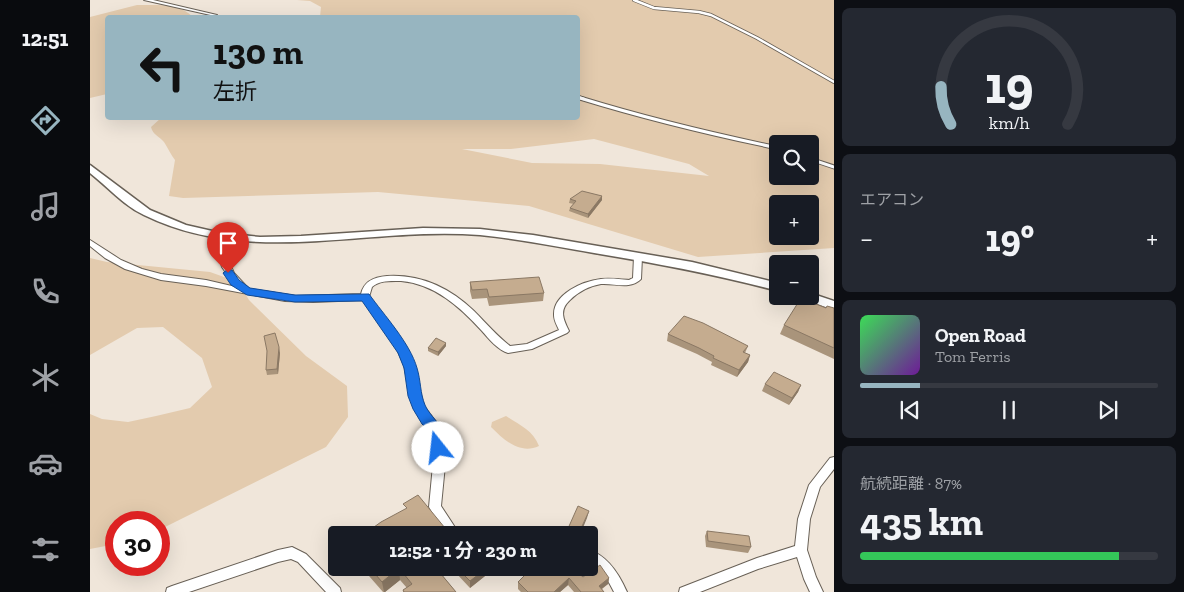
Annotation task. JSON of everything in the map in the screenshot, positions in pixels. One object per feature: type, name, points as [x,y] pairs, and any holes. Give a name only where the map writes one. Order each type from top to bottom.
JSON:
[{"type":"street","points":[[146,0],[215,14]]},
{"type":"street","points":[[90,168],[128,201],[148,213],[177,227],[218,238],[293,239],[463,230],[512,235],[707,268],[769,285]]},
{"type":"street","points":[[218,238],[228,273],[235,283],[247,292]]},
{"type":"street","points":[[90,242],[104,254],[119,263],[146,273],[295,299],[365,297]]},
{"type":"street","points":[[446,526],[435,507],[439,464],[438,431],[427,420],[420,409],[415,396],[411,368],[403,352],[365,297],[366,288],[369,283],[388,278],[413,278],[432,286],[457,301],[508,350],[529,347],[564,331],[558,317],[558,309],[577,291],[592,283],[630,283],[637,279],[638,257]]},
{"type":"street","points":[[819,300],[834,306]]},
{"type":"street","points":[[817,592],[810,579],[801,550],[804,519],[815,485],[834,461]]},
{"type":"street","points":[[685,592],[757,564],[801,550]]},
{"type":"street","points":[[172,592],[292,553],[302,558],[335,592]]},
{"type":"street","points":[[598,560],[613,576],[621,592]]},
{"type":"lane","points":[[634,0],[654,8],[699,12],[711,15],[777,49],[834,82]]},
{"type":"lane","points":[[580,98],[625,112],[711,134],[769,146]]},
{"type":"lane","points":[[819,162],[834,167]]},
{"type":"shaded area","points":[[297,0],[834,0],[834,248],[698,257],[529,206],[378,192],[183,198],[169,196],[175,160],[164,142],[152,130],[151,127],[159,120],[580,120],[580,15],[320,15],[321,7],[310,1]],"holes":[[[594,139],[689,164],[709,176],[600,164],[532,163],[462,149],[511,149]]]},
{"type":"shaded area","points":[[137,5],[175,7],[191,15],[105,15],[105,94],[90,98],[90,17]]},
{"type":"shaded area","points":[[90,258],[107,262],[210,272],[238,282],[249,300],[306,356],[347,386],[348,417],[326,447],[170,525],[170,511],[105,511],[105,546],[90,549],[90,414],[102,419],[128,422],[156,416],[190,408],[212,387],[202,358],[163,327],[137,328],[90,355]]},
{"type":"shaded area","points":[[506,416],[529,432],[539,446],[525,449],[513,445],[501,437],[491,427],[492,422]]},
{"type":"building","points":[[582,191],[602,196],[588,214],[570,208],[576,201],[570,199]]},
{"type":"building","points":[[539,277],[544,293],[489,297],[487,289],[472,290],[470,282]]},
{"type":"building","points":[[797,305],[818,305],[826,308],[827,306],[834,308],[834,348],[784,325]]},
{"type":"building","points":[[684,316],[703,323],[748,346],[743,352],[750,355],[739,370],[713,358],[714,356],[699,348],[668,334]]},
{"type":"building","points":[[275,333],[279,347],[277,369],[266,370],[267,351],[264,336]]},
{"type":"building","points":[[436,338],[446,343],[438,352],[428,348]]},
{"type":"building","points":[[774,372],[801,385],[792,398],[765,384]]},
{"type":"building","points":[[418,495],[443,526],[375,526],[407,508],[403,504]]},
{"type":"building","points":[[578,506],[589,511],[582,526],[569,526]]},
{"type":"building","points":[[707,531],[749,536],[751,547],[708,541]]},
{"type":"building","points":[[600,565],[609,578],[599,586],[604,592],[581,592],[569,578],[554,592],[528,592],[518,582],[524,576],[598,576],[598,566]]},
{"type":"building","points":[[377,576],[389,576],[382,582]]},
{"type":"building","points":[[406,576],[443,576],[456,592],[404,592],[403,590],[412,584]]},
{"type":"building","points":[[465,576],[477,576],[470,581]]},
{"type":"route","points":[[228,273],[235,283],[247,292],[295,299],[365,297],[403,352],[411,368],[415,396],[420,409],[427,420],[438,431],[438,448]]}]
